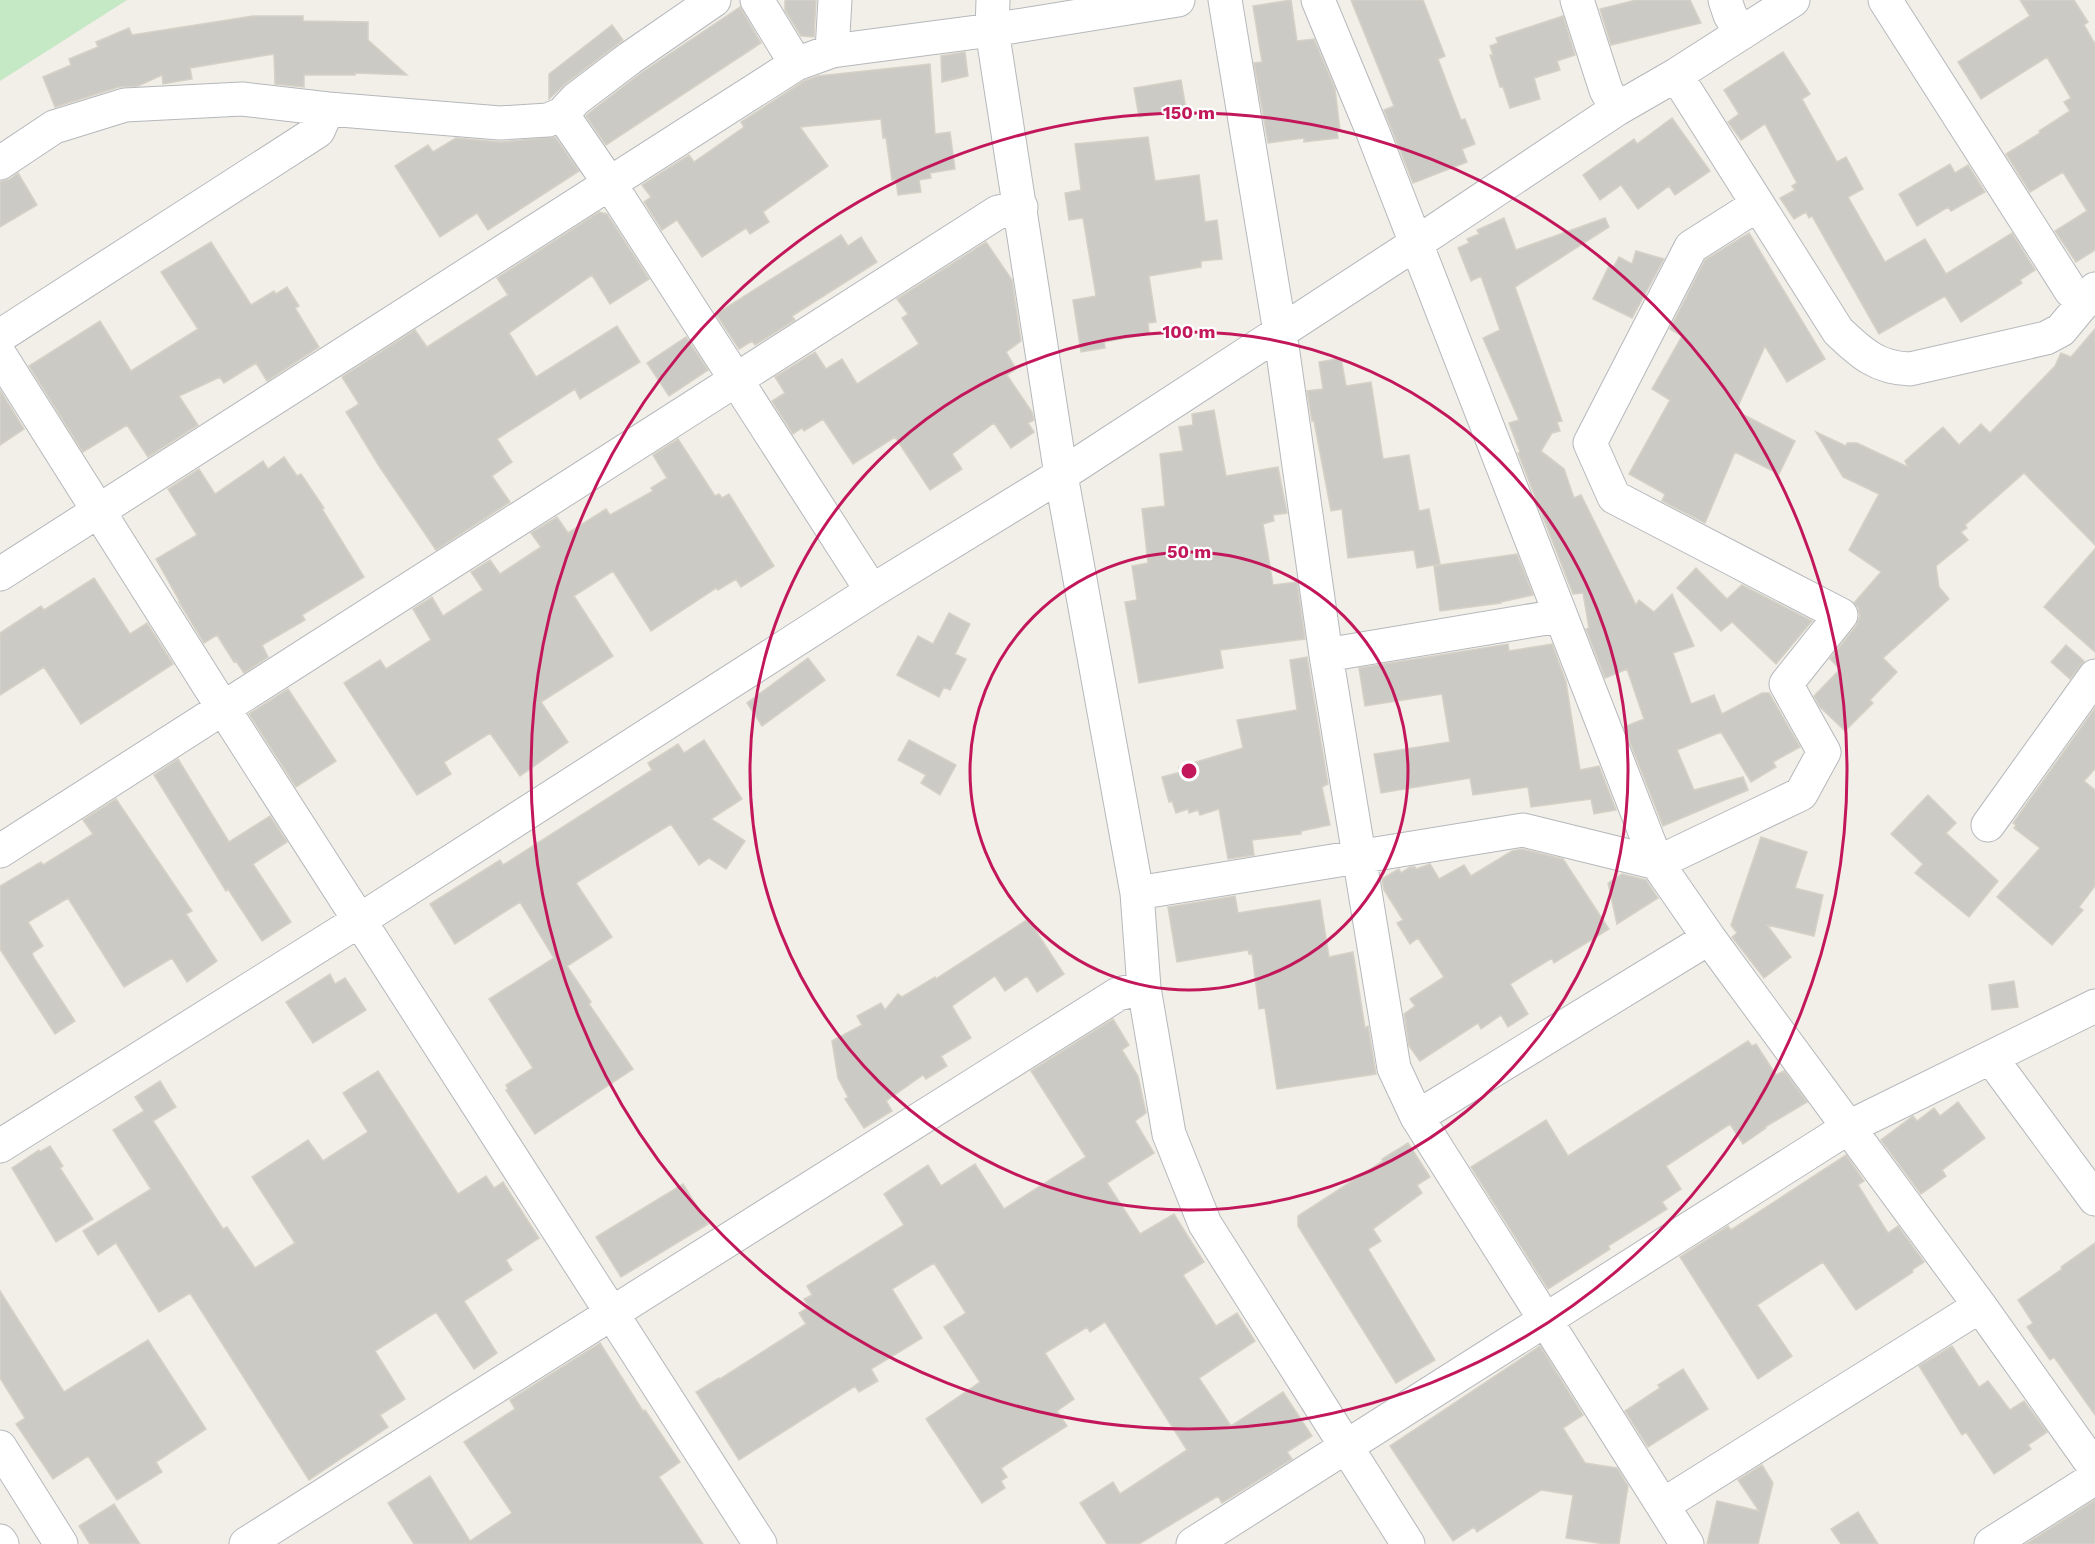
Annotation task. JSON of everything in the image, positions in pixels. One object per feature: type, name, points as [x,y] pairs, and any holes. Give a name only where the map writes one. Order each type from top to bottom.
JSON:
[{"type":"street","points":[[0,163],[54,127],[125,105],[242,99],[328,109],[500,123],[548,120],[562,114],[576,99],[630,58],[714,0]]},
{"type":"street","points":[[757,0],[796,64]]},
{"type":"street","points":[[832,51],[835,0]]},
{"type":"street","points":[[0,574],[796,64],[832,51],[992,15],[1178,0]]},
{"type":"street","points":[[1225,0],[1280,332],[1326,655],[1394,1068],[1417,1117],[1687,1544]]},
{"type":"street","points":[[1318,0],[1372,130],[1559,616],[1657,863],[1709,938],[1980,1305],[2095,1468]]},
{"type":"street","points":[[1577,0],[1606,90],[1617,109]]},
{"type":"street","points":[[1725,0],[1730,15],[1742,33]]},
{"type":"street","points":[[0,1146],[360,920],[872,591],[1061,475],[1617,109],[1676,75],[1793,0]]},
{"type":"street","points":[[1676,75],[1838,330],[1862,354],[1894,368],[1910,369],[2046,338],[2061,330],[2089,296],[2071,291],[1885,0]]},
{"type":"street","points":[[992,15],[1061,475],[1137,893],[1144,988],[1169,1134],[1205,1224],[1408,1544]]},
{"type":"street","points":[[0,336],[318,130],[328,109]]},
{"type":"street","points":[[562,114],[610,184],[872,591]]},
{"type":"street","points":[[1137,893],[1523,830],[1657,863],[1801,794],[1824,752],[1786,684],[1841,615],[1614,497],[1590,443],[1691,247],[1757,205]]},
{"type":"street","points":[[0,851],[998,212],[1021,207]]},
{"type":"street","points":[[0,355],[223,708],[760,1544]]},
{"type":"street","points":[[1326,655],[1559,616]]},
{"type":"street","points":[[1988,825],[2095,676]]},
{"type":"street","points":[[1417,1117],[1709,938]]},
{"type":"street","points":[[246,1544],[1118,994],[1144,988]]},
{"type":"street","points":[[1192,1544],[1849,1126],[1991,1059],[2095,1006]]},
{"type":"street","points":[[1991,1059],[2095,1199]]},
{"type":"street","points":[[1663,1505],[1980,1305]]},
{"type":"street","points":[[0,1448],[61,1544]]},
{"type":"street","points":[[1991,1544],[2095,1478]]},
{"type":"green space","points":[[0,0],[127,0],[0,81]]},
{"type":"building","points":[[785,0],[816,0],[814,37],[801,36],[785,10]]},
{"type":"building","points":[[1291,0],[1297,41],[1314,39],[1335,89],[1340,130],[1337,130],[1338,138],[1304,142],[1304,138],[1268,143],[1254,63],[1262,62],[1253,6]]},
{"type":"building","points":[[1351,0],[1423,0],[1445,56],[1438,59],[1461,120],[1465,119],[1475,144],[1462,149],[1467,162],[1413,183],[1384,110],[1394,106]]},
{"type":"building","points":[[1636,0],[1690,0],[1701,23],[1611,45],[1600,9]]},
{"type":"building","points":[[2020,0],[2074,0],[2088,22],[2084,25],[2095,44],[2095,250],[2076,262],[2055,231],[2087,211],[2063,172],[2030,192],[2006,154],[2070,111],[2064,102],[2071,98],[2047,57],[1981,99],[1958,62],[2030,16]]},
{"type":"building","points":[[740,7],[761,43],[606,145],[586,116],[641,73]]},
{"type":"building","points":[[253,16],[303,16],[303,21],[368,22],[368,40],[407,75],[355,73],[355,75],[304,75],[304,87],[275,84],[274,54],[190,68],[192,79],[163,84],[162,75],[138,86],[119,87],[55,107],[43,77],[71,65],[69,59],[98,47],[96,42],[129,28],[132,35]]},
{"type":"building","points":[[1563,16],[1575,55],[1557,61],[1560,70],[1534,78],[1540,99],[1510,108],[1503,87],[1500,87],[1490,55],[1493,55],[1490,46],[1498,43],[1496,38]]},
{"type":"building","points":[[612,25],[623,40],[549,99],[549,74]]},
{"type":"building","points":[[965,52],[968,76],[942,82],[941,56]]},
{"type":"building","points":[[1783,52],[1810,94],[1802,99],[1837,162],[1846,157],[1863,189],[1848,197],[1885,262],[1925,239],[1946,274],[2012,233],[2035,270],[2020,280],[2022,283],[1961,322],[1945,296],[1879,334],[1812,216],[1809,218],[1806,212],[1794,219],[1780,198],[1795,190],[1792,186],[1797,183],[1765,124],[1741,140],[1728,122],[1739,114],[1724,90]]},
{"type":"building","points":[[930,64],[935,134],[950,132],[955,169],[930,173],[931,178],[919,180],[921,192],[898,195],[896,180],[892,180],[881,119],[800,127],[828,166],[763,212],[769,222],[750,234],[746,228],[702,257],[677,220],[662,230],[644,202],[651,197],[642,185],[689,155],[694,162],[744,127],[741,122],[804,81],[818,76]]},
{"type":"building","points":[[1181,80],[1186,109],[1139,117],[1134,88]]},
{"type":"building","points":[[1672,118],[1710,171],[1675,195],[1669,186],[1638,209],[1621,185],[1600,200],[1583,175],[1634,139],[1637,144]]},
{"type":"building","points":[[555,137],[579,171],[488,230],[477,213],[440,237],[395,166],[428,145],[433,152],[456,138],[501,142]]},
{"type":"building","points":[[1148,137],[1155,181],[1199,175],[1205,222],[1217,220],[1222,259],[1201,261],[1201,267],[1149,276],[1156,322],[1148,323],[1149,334],[1104,342],[1105,348],[1081,352],[1073,300],[1096,296],[1083,218],[1069,220],[1065,193],[1081,190],[1075,144]]},
{"type":"building","points":[[1950,164],[1955,173],[1968,165],[1985,192],[1951,211],[1948,207],[1917,226],[1899,194]]},
{"type":"building","points":[[18,173],[37,205],[0,227],[0,182]]},
{"type":"building","points":[[599,212],[607,214],[649,279],[610,304],[592,275],[509,333],[536,377],[617,326],[640,362],[580,399],[575,389],[497,439],[512,462],[492,476],[510,502],[436,550],[379,466],[346,412],[359,404],[342,377],[415,330],[427,347],[508,295],[497,278]]},
{"type":"building","points":[[1504,218],[1516,250],[1605,218],[1609,227],[1515,287],[1562,421],[1557,422],[1560,431],[1552,433],[1541,451],[1564,469],[1574,498],[1581,495],[1636,605],[1639,600],[1654,612],[1672,594],[1694,646],[1673,653],[1691,704],[1714,695],[1722,714],[1762,693],[1769,693],[1800,747],[1773,762],[1776,767],[1751,782],[1721,732],[1677,750],[1694,790],[1743,777],[1748,790],[1663,826],[1624,727],[1644,719],[1627,669],[1605,678],[1586,629],[1589,628],[1583,593],[1573,594],[1518,453],[1520,452],[1509,423],[1519,420],[1483,338],[1500,330],[1481,276],[1471,281],[1458,248],[1469,243],[1467,239],[1479,234],[1477,230]]},
{"type":"building","points":[[1749,233],[1825,359],[1787,382],[1765,346],[1736,411],[1795,441],[1779,474],[1735,452],[1705,523],[1662,501],[1665,494],[1629,474],[1670,400],[1652,389],[1682,336],[1670,329],[1705,260]]},
{"type":"building","points":[[841,235],[848,246],[861,237],[877,262],[792,316],[795,320],[755,345],[752,341],[739,349],[716,314]]},
{"type":"building","points":[[211,242],[251,305],[274,291],[276,294],[287,287],[299,306],[295,308],[319,347],[267,381],[256,363],[224,383],[220,377],[179,396],[198,425],[148,457],[127,425],[83,452],[29,366],[100,321],[131,371],[198,329],[161,272]]},
{"type":"building","points":[[986,242],[1012,280],[1021,341],[1006,352],[1016,369],[1007,375],[1032,412],[1034,420],[1028,423],[1034,432],[1011,448],[994,423],[952,454],[962,469],[930,490],[895,437],[853,464],[823,419],[804,431],[802,428],[793,434],[772,401],[785,393],[775,377],[815,352],[826,369],[842,359],[857,384],[919,344],[902,318],[908,314],[897,299]]},
{"type":"building","points":[[1636,251],[1664,259],[1632,318],[1593,299],[1609,266],[1613,268],[1619,257],[1632,264]]},
{"type":"building","points":[[2095,329],[2095,545],[2024,473],[1965,525],[1967,528],[1961,532],[1968,540],[1936,566],[1939,587],[1949,599],[1883,658],[1897,672],[1870,700],[1873,703],[1845,731],[1820,707],[1814,696],[1840,669],[1830,659],[1856,626],[1860,616],[1858,607],[1854,603],[1881,572],[1849,550],[1879,494],[1843,477],[1816,432],[1846,446],[1847,443],[1857,443],[1908,467],[1905,461],[1943,427],[1959,445],[1981,424],[1990,433],[2055,366],[2061,353],[2071,357]]},
{"type":"building","points":[[686,337],[708,370],[669,396],[647,363]]},
{"type":"building","points":[[1341,358],[1346,386],[1371,382],[1383,459],[1409,455],[1419,511],[1429,509],[1440,564],[1417,568],[1414,550],[1348,558],[1342,509],[1331,511],[1307,391],[1323,389],[1319,362]]},
{"type":"building","points":[[0,390],[24,429],[0,445]]},
{"type":"building","points":[[1214,410],[1226,476],[1278,467],[1287,513],[1273,515],[1274,521],[1263,524],[1273,585],[1297,582],[1305,639],[1220,650],[1223,668],[1139,683],[1125,602],[1137,600],[1132,566],[1148,563],[1142,509],[1165,506],[1160,454],[1183,451],[1179,427],[1193,425],[1192,414]]},
{"type":"building","points":[[678,439],[715,496],[719,494],[722,498],[729,494],[774,566],[741,587],[736,579],[718,590],[716,588],[651,631],[613,571],[574,596],[613,656],[541,702],[568,742],[520,776],[490,733],[444,762],[451,774],[417,795],[344,683],[380,660],[386,669],[431,640],[413,609],[432,597],[443,616],[483,590],[471,572],[490,560],[500,574],[541,547],[531,533],[557,517],[568,533],[606,509],[610,515],[653,491],[651,488],[667,478],[653,455]]},
{"type":"building","points":[[284,457],[297,476],[301,474],[324,508],[322,509],[364,577],[302,615],[305,620],[262,645],[268,657],[244,673],[217,635],[204,643],[156,559],[197,535],[168,489],[199,469],[215,494],[263,461],[268,469]]},
{"type":"building","points":[[2095,549],[2095,652],[2044,607]]},
{"type":"building","points":[[1517,554],[1533,595],[1501,603],[1440,611],[1434,566]]},
{"type":"building","points":[[1696,568],[1727,599],[1742,585],[1812,621],[1776,664],[1732,622],[1721,631],[1677,588]]},
{"type":"building","points":[[94,578],[130,634],[147,623],[173,664],[81,724],[44,667],[0,695],[0,633],[41,606],[44,610]]},
{"type":"building","points":[[949,613],[970,624],[955,654],[966,659],[950,690],[944,687],[939,697],[897,675],[918,636],[933,644]]},
{"type":"building","points":[[1508,644],[1509,651],[1552,644],[1566,682],[1580,770],[1599,766],[1616,810],[1594,814],[1591,799],[1531,807],[1528,787],[1473,795],[1470,778],[1381,793],[1374,754],[1450,742],[1442,694],[1365,706],[1359,668]]},
{"type":"building","points":[[2066,645],[2084,661],[2070,679],[2051,662]]},
{"type":"building","points":[[1307,657],[1328,784],[1322,787],[1330,825],[1301,831],[1301,834],[1252,840],[1254,855],[1228,859],[1219,809],[1200,815],[1198,810],[1189,813],[1188,809],[1176,813],[1172,801],[1169,802],[1162,777],[1181,772],[1179,767],[1243,748],[1237,720],[1297,710],[1290,660]]},
{"type":"building","points":[[808,658],[825,680],[762,726],[747,703]]},
{"type":"building","points":[[288,689],[336,761],[296,787],[249,714]]},
{"type":"building","points":[[2095,708],[2095,769],[2084,781],[2095,790],[2095,886],[2079,907],[2083,910],[2052,945],[1997,897],[2040,848],[2014,828],[2016,825],[2013,823]]},
{"type":"building","points":[[704,740],[742,799],[711,819],[745,841],[726,869],[709,858],[699,865],[671,824],[576,883],[612,937],[567,966],[591,1002],[589,1004],[633,1069],[535,1134],[506,1090],[508,1089],[506,1085],[533,1068],[489,999],[554,958],[520,902],[455,944],[430,904],[500,860],[503,865],[652,770],[648,763],[678,744],[684,753]]},
{"type":"building","points":[[909,740],[956,765],[940,795],[921,783],[926,775],[898,760]]},
{"type":"building","points":[[178,759],[229,842],[270,816],[287,842],[253,864],[291,922],[262,941],[228,889],[226,891],[154,775]]},
{"type":"building","points":[[1928,795],[1956,823],[1946,833],[1998,881],[1969,917],[1915,873],[1923,864],[1891,834]]},
{"type":"building","points":[[116,799],[192,911],[186,914],[217,961],[187,982],[172,958],[124,987],[68,898],[28,922],[43,946],[32,953],[34,958],[75,1021],[55,1034],[0,949],[0,886],[41,862],[43,865],[93,834],[83,820]]},
{"type":"building","points":[[1761,837],[1807,852],[1795,888],[1823,895],[1814,936],[1767,925],[1791,957],[1764,978],[1732,937],[1737,933],[1731,925]]},
{"type":"building","points":[[1522,849],[1563,859],[1609,929],[1554,963],[1552,958],[1510,984],[1528,1014],[1508,1027],[1501,1015],[1481,1029],[1478,1023],[1420,1061],[1409,1046],[1404,1014],[1415,1006],[1410,999],[1444,977],[1418,938],[1410,944],[1397,923],[1403,920],[1384,890],[1382,879],[1399,869],[1401,873],[1410,867],[1416,869],[1430,864],[1439,879],[1464,865],[1471,876],[1512,851]]},
{"type":"building","points":[[1622,874],[1646,880],[1658,898],[1617,924],[1608,883]]},
{"type":"building","points":[[1235,896],[1238,913],[1320,900],[1329,957],[1353,952],[1365,1028],[1368,1026],[1376,1074],[1277,1089],[1265,1008],[1259,1009],[1252,953],[1249,954],[1248,950],[1177,962],[1168,907]]},
{"type":"building","points":[[1028,919],[1064,974],[1037,992],[1027,976],[1005,991],[995,976],[952,1006],[971,1038],[941,1056],[947,1066],[926,1079],[923,1075],[886,1101],[892,1111],[864,1128],[845,1099],[848,1097],[838,1078],[832,1041],[862,1025],[857,1016],[881,1003],[885,1010],[898,994],[902,997],[935,977],[936,979]]},
{"type":"building","points":[[330,974],[335,984],[345,978],[366,1010],[313,1043],[286,1002]]},
{"type":"building","points":[[2014,981],[2018,1007],[1992,1010],[1989,985]]},
{"type":"building","points":[[1113,1019],[1129,1045],[1122,1050],[1138,1076],[1146,1113],[1135,1121],[1154,1153],[1107,1183],[1140,1234],[1174,1214],[1204,1262],[1183,1275],[1216,1326],[1237,1313],[1255,1341],[1199,1378],[1231,1426],[1283,1392],[1312,1436],[1287,1452],[1292,1459],[1222,1503],[1218,1496],[1139,1544],[1107,1544],[1080,1503],[1113,1482],[1120,1494],[1187,1450],[1105,1322],[1090,1332],[1087,1327],[1045,1353],[1074,1399],[1057,1411],[1067,1426],[1001,1468],[1007,1477],[1001,1481],[1005,1488],[982,1503],[926,1419],[980,1382],[944,1327],[966,1313],[934,1263],[892,1289],[922,1338],[871,1369],[878,1381],[859,1392],[855,1386],[739,1460],[696,1392],[806,1324],[799,1313],[809,1307],[804,1299],[812,1295],[807,1286],[904,1225],[884,1194],[928,1165],[941,1186],[975,1164],[1004,1209],[1086,1157],[1031,1071]]},
{"type":"building","points":[[1748,1041],[1752,1046],[1756,1044],[1776,1075],[1784,1071],[1807,1102],[1765,1127],[1743,1144],[1730,1124],[1666,1166],[1681,1189],[1662,1202],[1667,1209],[1608,1246],[1610,1249],[1548,1289],[1471,1167],[1546,1120],[1568,1156]]},
{"type":"building","points":[[378,1071],[458,1194],[486,1176],[494,1188],[503,1182],[539,1238],[506,1260],[512,1270],[464,1301],[497,1353],[474,1369],[436,1312],[375,1351],[405,1399],[380,1415],[388,1427],[309,1480],[190,1293],[159,1312],[116,1243],[98,1255],[83,1231],[151,1189],[113,1130],[144,1111],[135,1097],[160,1081],[176,1107],[153,1121],[223,1229],[227,1227],[255,1268],[295,1243],[252,1177],[308,1140],[323,1161],[368,1132],[343,1093]]},
{"type":"building","points":[[1958,1102],[1985,1138],[1942,1170],[1946,1176],[1921,1194],[1881,1140],[1913,1116],[1917,1121],[1934,1108],[1940,1116]]},
{"type":"building","points":[[1408,1143],[1430,1177],[1417,1185],[1422,1193],[1373,1229],[1381,1241],[1368,1249],[1435,1360],[1396,1383],[1298,1226],[1298,1216]]},
{"type":"building","points":[[50,1146],[63,1166],[60,1168],[93,1219],[56,1242],[12,1168],[39,1150],[40,1152]]},
{"type":"building","points":[[1846,1155],[1864,1181],[1858,1185],[1888,1233],[1898,1226],[1924,1262],[1912,1270],[1913,1272],[1856,1310],[1823,1262],[1757,1305],[1792,1356],[1758,1379],[1680,1257],[1728,1226],[1731,1230]]},
{"type":"building","points":[[683,1184],[708,1224],[621,1277],[596,1237]]},
{"type":"building","points":[[2095,1243],[2095,1415],[2054,1357],[2050,1360],[2027,1327],[2033,1323],[2018,1300]]},
{"type":"building","points":[[0,1291],[64,1392],[148,1340],[206,1429],[156,1462],[162,1472],[117,1500],[88,1456],[53,1479],[16,1424],[25,1418],[0,1378]]},
{"type":"building","points":[[600,1343],[643,1411],[645,1410],[680,1462],[659,1477],[703,1544],[414,1544],[388,1503],[430,1476],[470,1541],[512,1513],[464,1442],[515,1409],[510,1400]]},
{"type":"building","points":[[1540,1346],[1583,1415],[1563,1428],[1585,1463],[1617,1468],[1628,1486],[1619,1544],[1566,1538],[1573,1495],[1541,1490],[1477,1532],[1474,1527],[1453,1541],[1390,1446]]},
{"type":"building","points":[[1952,1346],[1979,1387],[1988,1381],[2010,1410],[2024,1401],[2047,1432],[2028,1445],[2031,1449],[1994,1474],[1966,1432],[1962,1435],[1919,1366]]},
{"type":"building","points":[[1683,1369],[1708,1409],[1648,1447],[1625,1411],[1660,1388],[1658,1385]]},
{"type":"building","points":[[1762,1465],[1773,1483],[1758,1544],[1707,1544],[1717,1501],[1759,1511],[1738,1480]]},
{"type":"building","points":[[2095,1500],[2095,1544],[2026,1544]]},
{"type":"building","points":[[114,1504],[140,1544],[90,1544],[79,1526]]},
{"type":"building","points":[[1858,1512],[1878,1544],[1841,1544],[1831,1529]]}]
